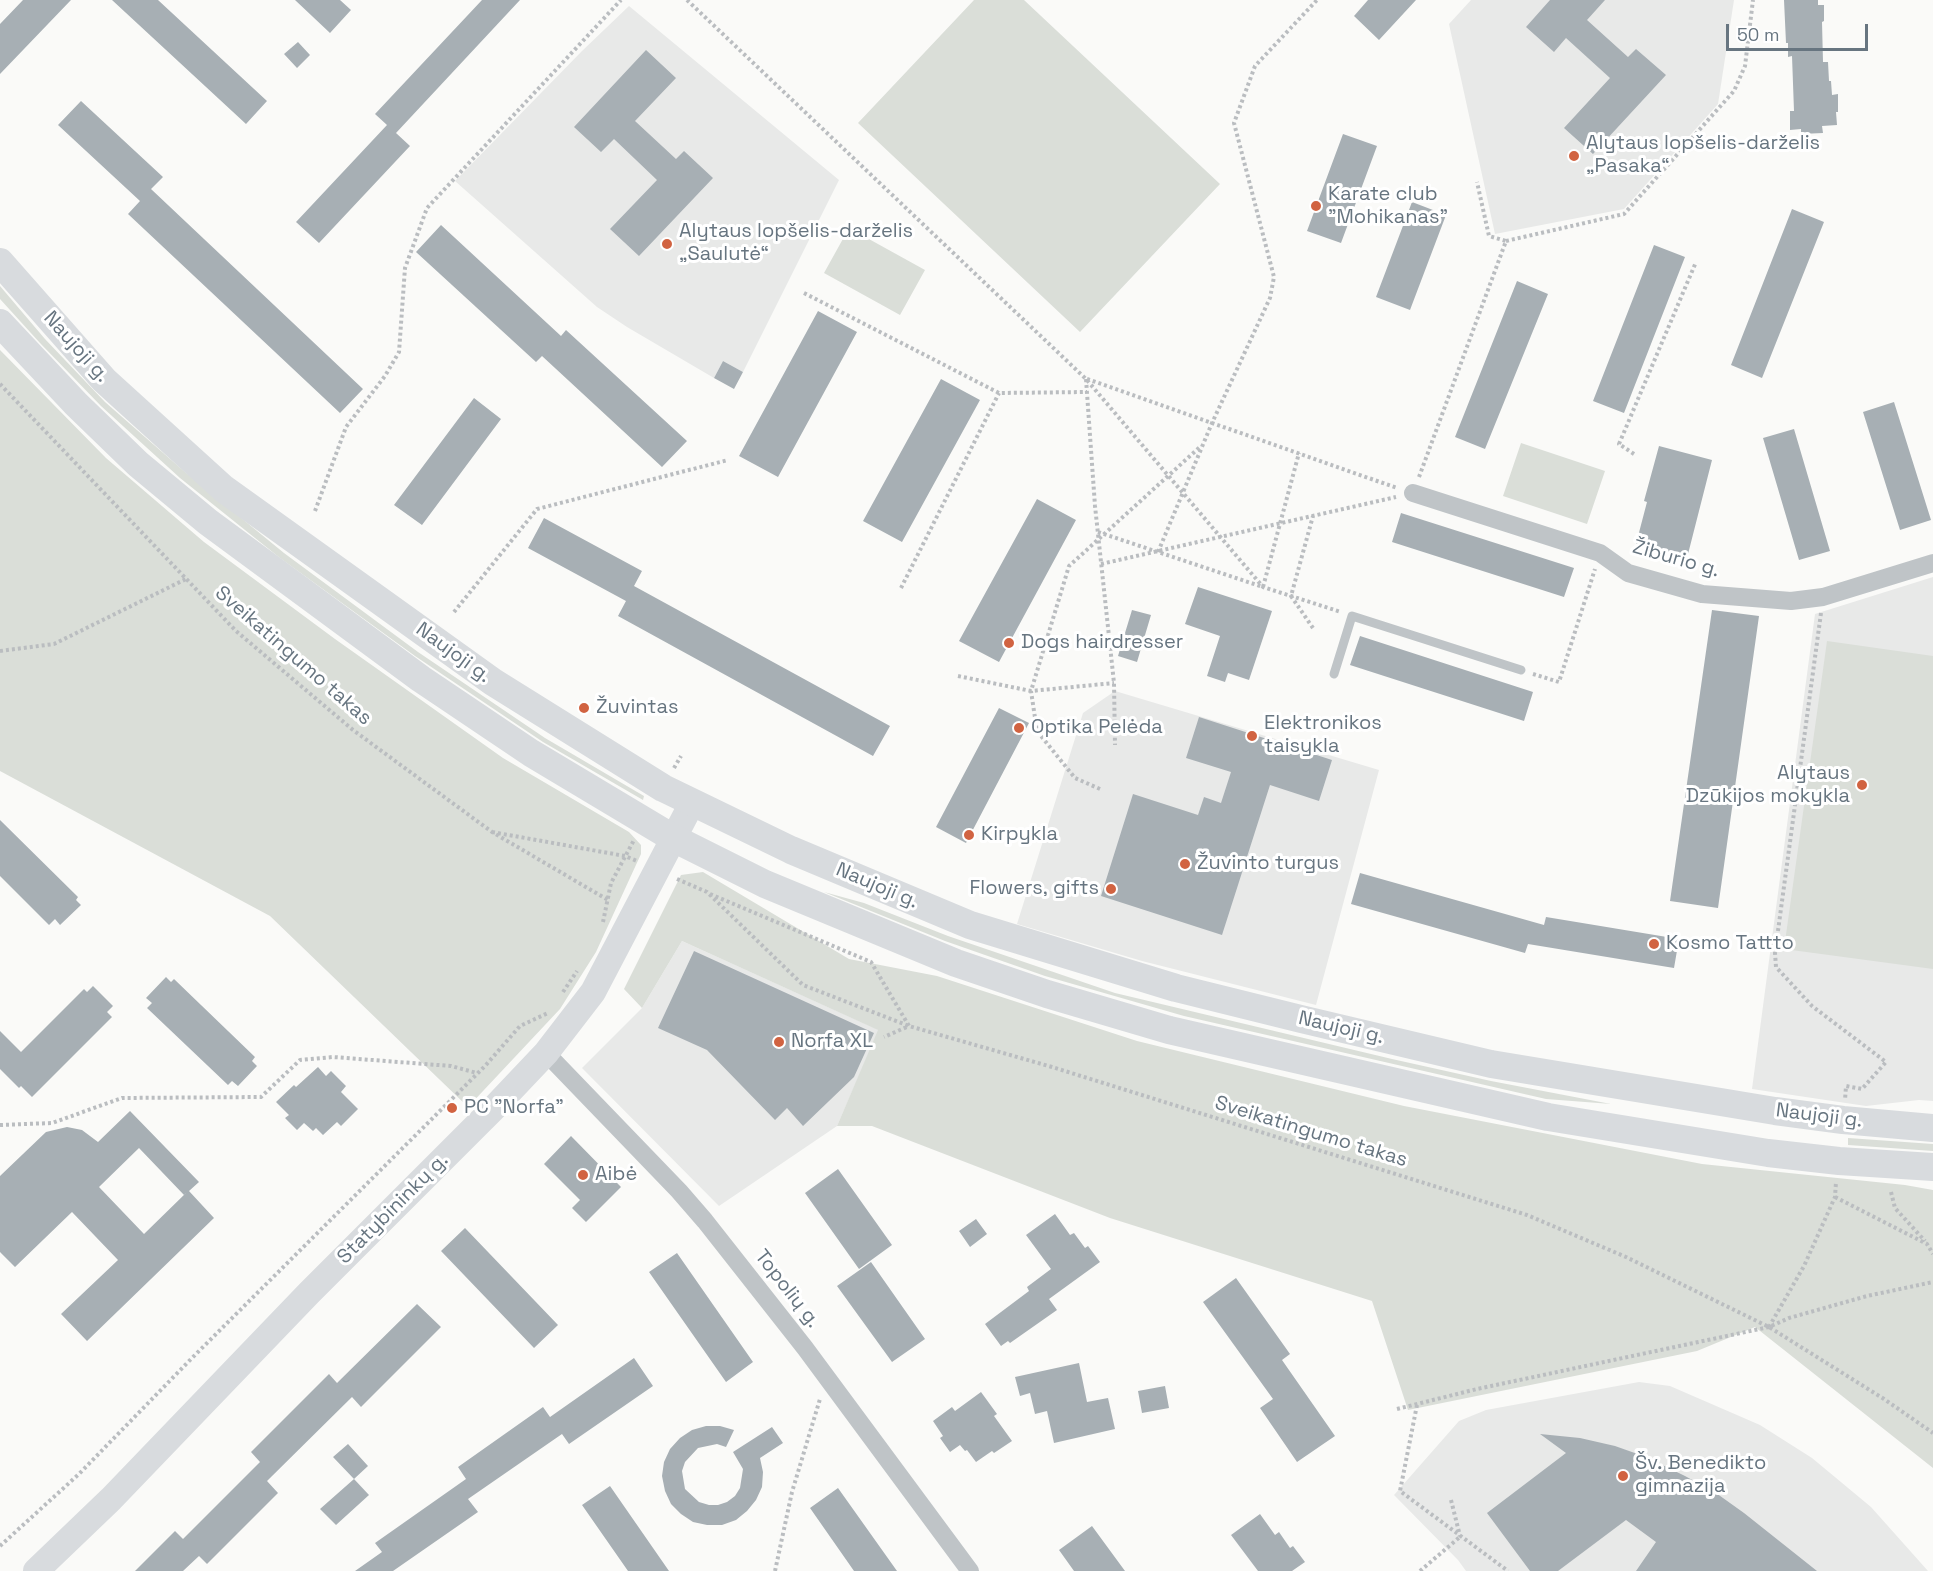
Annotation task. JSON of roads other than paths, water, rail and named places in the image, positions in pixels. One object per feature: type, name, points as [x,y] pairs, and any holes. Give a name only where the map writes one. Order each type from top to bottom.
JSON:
[{"type":"main road","name":"Naujoji g.","points":[[0,262],[104,380],[224,489],[493,682],[663,788],[791,850],[970,925],[1176,988],[1491,1064],[1775,1112],[1933,1128]]},
{"type":"main road","name":"Naujoji g.","points":[[0,323],[76,404],[138,464],[208,522],[440,692],[531,753],[673,838],[765,884],[956,963],[1047,994],[1169,1030],[1526,1112],[1768,1153],[1839,1161],[1933,1167]]},
{"type":"main road","points":[[1768,1153],[1775,1112]]},
{"type":"street","name":"Žiburio g.","points":[[1413,493],[1600,553],[1628,573],[1702,594],[1791,601],[1823,597],[1933,563]]},
{"type":"street","name":"Statybininkų g.","points":[[36,1571],[111,1499],[309,1293],[546,1053],[593,992],[692,803]]},
{"type":"street","name":"Topolių g.","points":[[546,1053],[705,1221],[828,1379],[970,1571]]},
{"type":"lane","points":[[1334,674],[1352,616],[1521,670]]},
{"type":"place","name":"Alytaus lopšelis-darželis „Pasaka“","points":[[1574,156]]},
{"type":"place","name":"Karate club \"Mohikanas\"","points":[[1316,206]]},
{"type":"place","name":"Alytaus lopšelis-darželis „Saulutė“","points":[[667,244]]},
{"type":"place","name":"Dogs hairdresser","points":[[1009,643]]},
{"type":"place","name":"Žuvintas","points":[[584,708]]},
{"type":"place","name":"Optika Pelėda","points":[[1019,728]]},
{"type":"place","name":"Elektronikos taisykla","points":[[1252,736]]},
{"type":"place","name":"Alytaus Dzūkijos mokykla","points":[[1862,785]]},
{"type":"place","name":"Kirpykla","points":[[969,835]]},
{"type":"place","name":"Žuvinto turgus","points":[[1185,864]]},
{"type":"place","name":"Flowers, gifts","points":[[1111,889]]},
{"type":"place","name":"Kosmo Tattto","points":[[1654,944]]},
{"type":"place","name":"Norfa XL","points":[[779,1042]]},
{"type":"place","name":"PC \"Norfa\"","points":[[452,1108]]},
{"type":"place","name":"Aibė","points":[[583,1175]]},
{"type":"place","name":"Šv. Benedikto gimnazija","points":[[1623,1476]]}]
